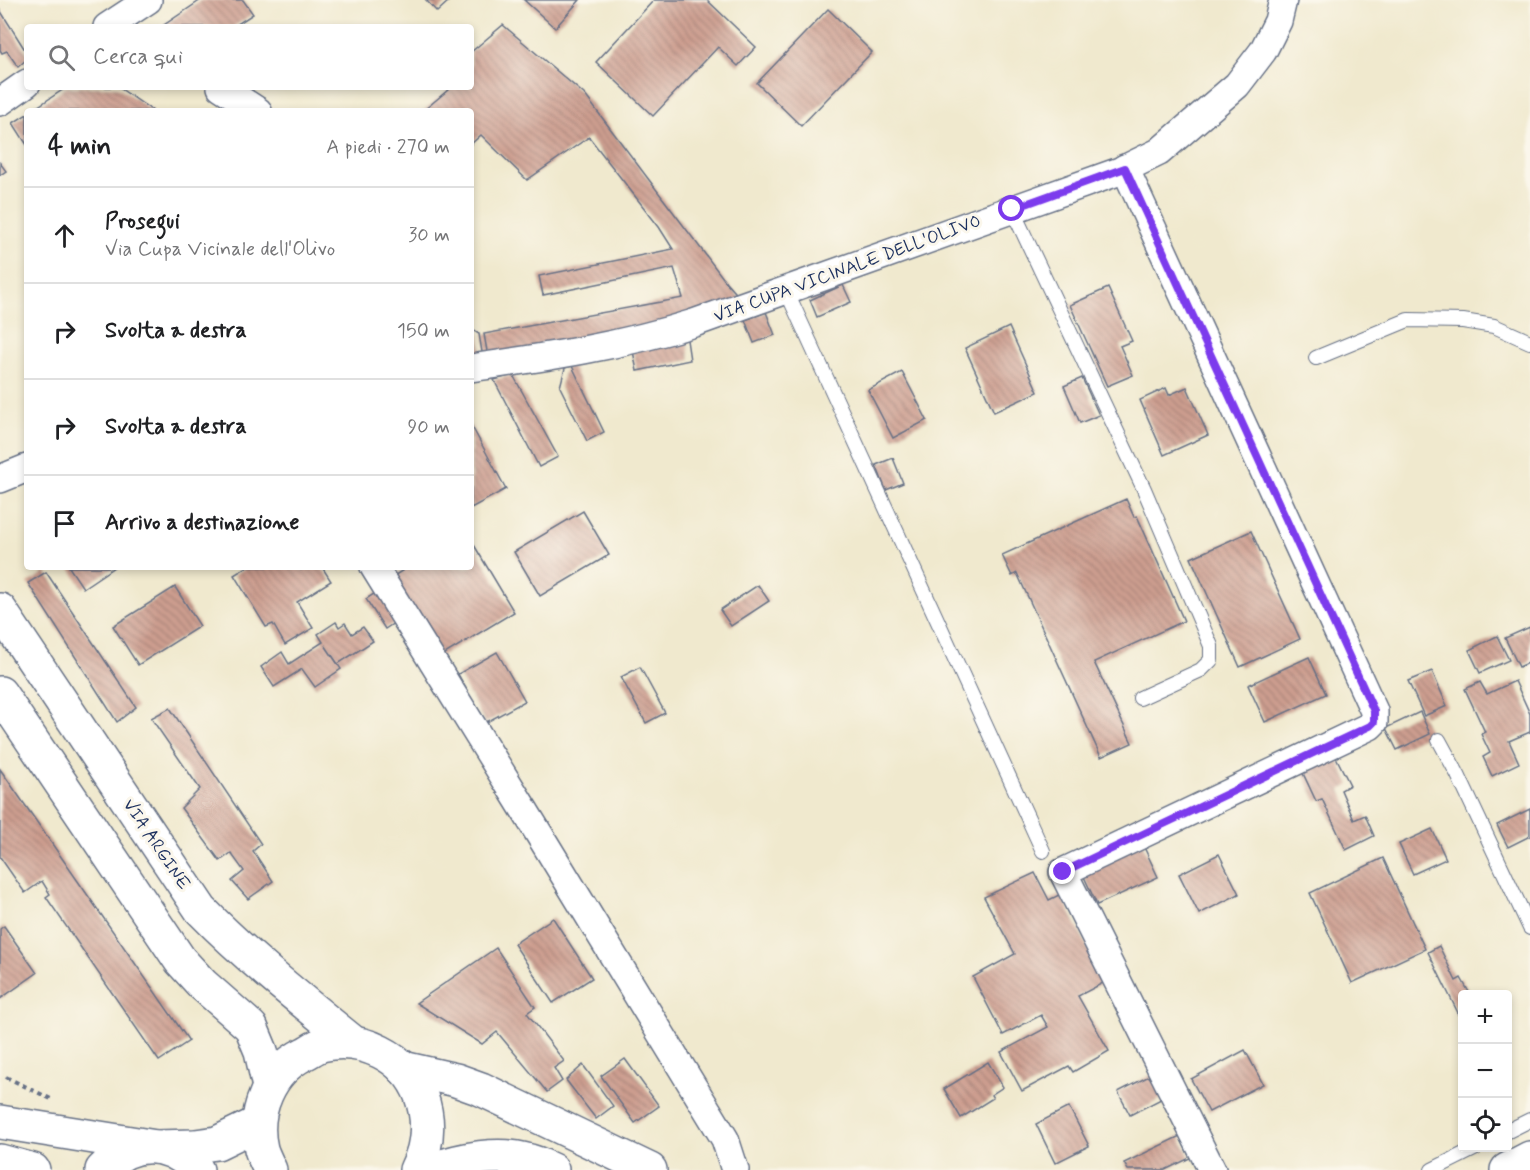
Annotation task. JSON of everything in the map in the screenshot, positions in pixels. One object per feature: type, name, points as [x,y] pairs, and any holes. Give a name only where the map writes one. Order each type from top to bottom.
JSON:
[{"type":"street","points":[[119,24],[148,0]]},
{"type":"street","name":"VIA CUPA VICINALE DELL'OLIVO","points":[[474,368],[553,356],[648,338],[1125,168],[1158,152],[1237,85],[1263,51],[1278,21],[1283,0]]},
{"type":"street","points":[[0,102],[24,85]]},
{"type":"street","points":[[226,90],[253,108]]},
{"type":"street","points":[[1125,168],[1374,711],[1374,722],[1370,726],[1063,872],[1212,1170]]},
{"type":"street","points":[[0,479],[24,469]]},
{"type":"street","points":[[376,570],[725,1139],[735,1170]]},
{"type":"street","name":"VIA ARGINE","points":[[0,610],[201,910],[245,953],[354,1043]]},
{"type":"street","points":[[0,693],[180,960],[202,984],[251,1027],[261,1051],[269,1087]]},
{"type":"street","points":[[270,1170],[261,1150],[258,1123],[269,1087],[290,1061],[320,1046],[354,1043],[372,1047],[389,1056],[403,1068],[418,1087],[426,1109],[428,1133],[423,1157],[416,1170]]},
{"type":"street","points":[[403,1068],[456,1080],[481,1089],[650,1170]]},
{"type":"street","points":[[0,1122],[156,1147],[186,1158],[197,1170]]},
{"type":"street","points":[[102,1170],[114,1157],[134,1148],[217,1143],[258,1123]]},
{"type":"street","points":[[431,1170],[452,1162],[491,1156],[528,1160],[552,1170]]},
{"type":"street","points":[[1507,1170],[1530,1158]]},
{"type":"street","points":[[0,1161],[33,1170]]},
{"type":"lane","points":[[1012,209],[1144,489],[1211,646],[1211,660],[1201,670],[1140,698]]},
{"type":"lane","points":[[786,290],[1043,851]]},
{"type":"lane","points":[[1316,358],[1408,320],[1463,321],[1494,326],[1530,342]]},
{"type":"lane","points":[[1439,740],[1458,775],[1530,928]]},
{"type":"lane","points":[[1512,1129],[1530,1120]]},
{"type":"lane","points":[[1432,1170],[1468,1152]]},
{"type":"path","points":[[6,1077],[59,1103]]},
{"type":"building","points":[[201,0],[243,0],[253,14],[238,24],[165,24]]},
{"type":"building","points":[[426,0],[450,0],[437,12]]},
{"type":"building","points":[[524,0],[580,0],[555,28]]},
{"type":"building","points":[[654,0],[707,0],[756,47],[738,66],[718,47],[653,116],[596,62]]},
{"type":"building","points":[[828,9],[872,52],[801,126],[757,83]]},
{"type":"building","points":[[0,10],[24,48],[24,62],[18,67],[7,51],[2,53],[0,50]]},
{"type":"building","points":[[503,25],[585,95],[742,300],[675,321],[488,357],[484,334],[683,298],[674,268],[543,295],[539,276],[673,249],[659,227],[589,137],[527,180],[481,135],[474,141],[474,108],[427,108],[448,90],[474,90],[474,49]]},
{"type":"building","points":[[62,90],[122,90],[149,108],[36,108]]},
{"type":"building","points":[[24,116],[24,140],[13,123]]},
{"type":"building","points":[[0,163],[6,171],[0,175]]},
{"type":"building","points":[[843,285],[851,302],[817,317],[810,300]]},
{"type":"building","points":[[1108,288],[1132,341],[1120,346],[1133,375],[1107,386],[1070,305]]},
{"type":"building","points":[[766,312],[775,335],[754,343],[745,320]]},
{"type":"building","points":[[1009,327],[1038,392],[994,412],[965,348]]},
{"type":"building","points":[[474,331],[479,334],[483,358],[474,360]]},
{"type":"building","points":[[687,340],[690,360],[637,371],[633,351]]},
{"type":"building","points":[[572,366],[604,432],[587,441],[560,387],[565,368]]},
{"type":"building","points":[[902,372],[927,420],[893,438],[868,390]]},
{"type":"building","points":[[513,375],[558,457],[539,467],[494,380]]},
{"type":"building","points":[[1082,378],[1099,415],[1080,423],[1064,386]]},
{"type":"building","points":[[1187,387],[1208,435],[1164,455],[1140,400],[1166,388],[1169,395]]},
{"type":"building","points":[[474,430],[506,489],[474,506]]},
{"type":"building","points":[[893,458],[903,483],[886,490],[876,465]]},
{"type":"building","points":[[1126,499],[1134,517],[1137,516],[1184,621],[1094,662],[1132,743],[1101,757],[1017,573],[1012,576],[1002,555]]},
{"type":"building","points":[[583,511],[609,555],[540,596],[514,552]]},
{"type":"building","points":[[1251,531],[1300,639],[1240,667],[1191,558]]},
{"type":"building","points":[[474,545],[514,612],[440,657],[392,577],[403,570],[474,570]]},
{"type":"building","points":[[71,570],[110,570],[83,588]]},
{"type":"building","points":[[242,570],[324,570],[331,581],[297,602],[313,628],[285,645],[273,624],[266,627],[234,575]]},
{"type":"building","points":[[46,572],[136,707],[117,722],[28,583]]},
{"type":"building","points":[[758,585],[769,601],[731,626],[720,610]]},
{"type":"building","points":[[175,587],[200,626],[138,665],[113,626]]},
{"type":"building","points":[[380,590],[400,619],[385,629],[366,599]]},
{"type":"building","points":[[336,622],[339,627],[345,623],[352,634],[363,627],[373,641],[338,664],[325,645],[341,669],[315,687],[302,669],[274,687],[261,667],[282,652],[289,664],[323,642],[318,634]]},
{"type":"building","points":[[1530,627],[1530,662],[1519,667],[1505,638]]},
{"type":"building","points":[[1497,636],[1509,660],[1480,673],[1469,650]]},
{"type":"building","points":[[497,652],[525,701],[485,723],[458,674]]},
{"type":"building","points":[[1309,657],[1326,694],[1265,722],[1248,685]]},
{"type":"building","points":[[640,667],[665,713],[646,723],[621,677]]},
{"type":"building","points":[[1432,671],[1447,706],[1424,716],[1408,681]]},
{"type":"building","points":[[1515,681],[1530,714],[1530,732],[1509,741],[1519,763],[1492,776],[1483,757],[1490,753],[1481,734],[1485,732],[1465,689],[1480,682],[1487,694]]},
{"type":"building","points":[[170,708],[261,844],[253,851],[273,881],[248,899],[232,881],[244,871],[231,853],[220,861],[181,808],[200,789],[151,718]]},
{"type":"building","points":[[1420,712],[1430,734],[1397,750],[1386,728]]},
{"type":"building","points":[[1334,753],[1350,785],[1341,790],[1354,820],[1365,815],[1374,836],[1346,850],[1322,799],[1316,801],[1301,769]]},
{"type":"building","points":[[0,769],[189,1041],[159,1061],[46,897],[50,894],[42,881],[25,893],[0,857]]},
{"type":"building","points":[[1530,809],[1530,836],[1508,847],[1497,825]]},
{"type":"building","points":[[1432,829],[1446,859],[1413,874],[1399,844]]},
{"type":"building","points":[[1142,843],[1158,877],[1097,905],[1081,870]]},
{"type":"building","points":[[1219,854],[1239,894],[1199,914],[1179,874]]},
{"type":"building","points":[[1383,858],[1425,949],[1352,983],[1310,893]]},
{"type":"building","points":[[1035,873],[1049,900],[1061,894],[1105,982],[1078,996],[1109,1051],[1073,1072],[1069,1066],[1022,1091],[1001,1052],[1048,1027],[1041,1015],[1003,1035],[973,977],[1015,954],[984,897]]},
{"type":"building","points":[[553,918],[592,978],[553,1003],[514,944]]},
{"type":"building","points":[[4,926],[37,973],[0,999],[0,929]]},
{"type":"building","points":[[1439,946],[1456,981],[1461,978],[1468,990],[1458,990],[1458,1013],[1428,952]]},
{"type":"building","points":[[496,948],[535,1007],[527,1013],[564,1061],[554,1068],[562,1081],[547,1092],[497,1032],[482,1044],[416,1003]]},
{"type":"building","points":[[1245,1050],[1263,1084],[1209,1112],[1191,1079]]},
{"type":"building","points":[[625,1059],[659,1106],[635,1123],[601,1076]]},
{"type":"building","points":[[988,1062],[1003,1087],[991,1095],[993,1098],[961,1118],[944,1089]]},
{"type":"building","points":[[583,1065],[613,1106],[596,1119],[566,1080]]},
{"type":"building","points":[[1153,1074],[1165,1097],[1130,1115],[1118,1092]]},
{"type":"building","points":[[1069,1107],[1089,1146],[1055,1163],[1036,1124]]},
{"type":"building","points":[[1180,1136],[1190,1158],[1165,1170],[1128,1170],[1124,1163]]},
{"type":"route","points":[[1012,209],[1125,168],[1374,711],[1374,722],[1370,726],[1063,872]]}]
